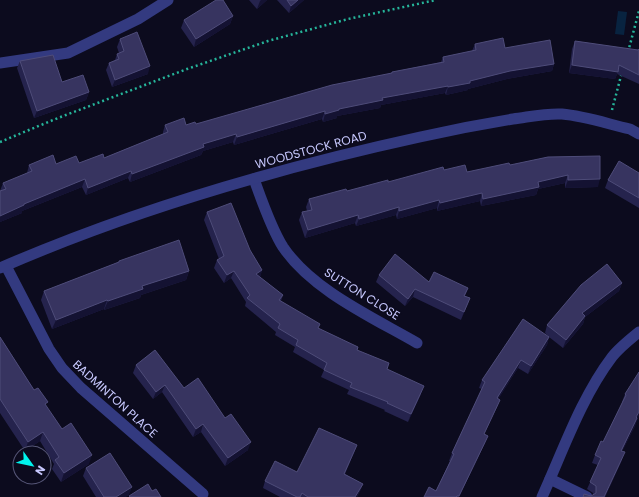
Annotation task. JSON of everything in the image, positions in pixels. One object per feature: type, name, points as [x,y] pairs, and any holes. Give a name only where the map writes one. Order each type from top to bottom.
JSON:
[{"type":"street","points":[[0,63],[68,53],[138,19],[168,0]]},
{"type":"street","name":"WOODSTOCK ROAD","points":[[3,267],[83,234],[145,212],[254,179],[361,150],[438,133],[541,115],[562,114],[630,129],[639,134]]},
{"type":"street","name":"SUTTON CLOSE","points":[[254,179],[266,212],[283,246],[296,262],[314,280],[332,294],[416,343]]},
{"type":"street","name":"BADMINTON PLACE","points":[[3,267],[49,349],[62,368],[81,388],[203,494]]},
{"type":"street","points":[[542,497],[584,403],[598,378],[612,357],[639,332]]},
{"type":"street","points":[[550,479],[587,497]]},
{"type":"path","points":[[0,142],[187,68],[268,41],[348,19],[436,0]]},
{"type":"path","points":[[627,56],[639,11]]},
{"type":"path","points":[[608,124],[622,71]]},
{"type":"water","points":[[618,11],[627,12],[624,35],[615,34]]},
{"type":"building","points":[[216,0],[223,0],[233,16],[196,39],[184,20]]},
{"type":"building","points":[[287,0],[298,0],[291,6]]},
{"type":"building","points":[[137,32],[150,66],[115,80],[109,63],[119,59],[117,54],[124,51],[120,39]]},
{"type":"building","points":[[503,38],[505,48],[550,40],[554,64],[510,71],[470,81],[470,83],[382,98],[383,100],[339,109],[325,114],[325,111],[237,137],[236,134],[203,144],[204,147],[132,174],[131,171],[88,188],[85,179],[24,204],[0,216],[0,191],[6,189],[3,183],[32,171],[29,165],[53,155],[56,164],[76,156],[79,163],[103,154],[104,158],[168,132],[165,125],[184,118],[186,125],[195,122],[196,124],[332,85],[444,62],[443,57],[476,50],[475,44]]},
{"type":"building","points":[[575,41],[639,49],[639,75],[619,65],[618,72],[572,65]]},
{"type":"building","points":[[53,55],[62,82],[83,75],[89,92],[37,111],[20,61]]},
{"type":"building","points":[[600,156],[600,179],[568,180],[568,175],[538,182],[539,187],[483,199],[482,193],[440,203],[439,200],[399,211],[399,207],[359,219],[358,215],[308,230],[302,212],[312,210],[309,199],[388,180],[388,182],[443,167],[444,170],[465,165],[467,172],[509,163],[510,165],[548,157]]},
{"type":"building","points":[[619,161],[639,173],[639,198],[608,180]]},
{"type":"building","points":[[231,203],[250,250],[262,270],[256,274],[283,295],[279,300],[320,324],[318,328],[358,347],[357,350],[389,363],[387,369],[424,386],[411,414],[387,403],[388,402],[350,387],[352,383],[324,370],[327,363],[296,345],[298,340],[278,328],[280,324],[247,298],[250,295],[234,271],[227,275],[217,260],[224,256],[207,212]]},
{"type":"building","points":[[179,240],[189,271],[142,286],[143,289],[108,301],[107,300],[56,320],[44,291],[119,261]]},
{"type":"building","points":[[395,254],[429,282],[434,272],[468,288],[464,296],[470,298],[464,312],[415,289],[408,299],[379,275]]},
{"type":"building","points":[[607,264],[622,283],[582,313],[585,316],[566,340],[547,325],[581,285]]},
{"type":"building","points":[[523,319],[549,337],[531,366],[521,360],[497,398],[500,400],[484,434],[488,436],[459,496],[424,497],[429,487],[436,491],[454,454],[452,453],[485,382],[482,380]]},
{"type":"building","points":[[0,337],[34,390],[38,388],[48,402],[45,404],[62,429],[71,423],[92,455],[64,473],[55,460],[59,457],[43,432],[28,442],[0,399]]},
{"type":"building","points":[[155,350],[184,388],[198,378],[225,418],[231,414],[251,442],[228,458],[203,424],[196,429],[165,385],[156,392],[136,365]]},
{"type":"building","points":[[639,372],[639,412],[621,451],[625,452],[604,497],[583,497],[584,494],[591,496],[596,493],[596,486],[590,482],[601,458],[595,455],[601,441],[603,442],[626,395],[625,394]]},
{"type":"building","points":[[319,428],[357,445],[344,474],[363,484],[355,497],[308,497],[302,493],[300,497],[297,497],[265,481],[275,461],[297,472]]},
{"type":"building","points":[[110,453],[132,487],[116,497],[104,497],[86,468]]},
{"type":"building","points":[[148,484],[152,491],[156,489],[161,497],[129,496]]}]
